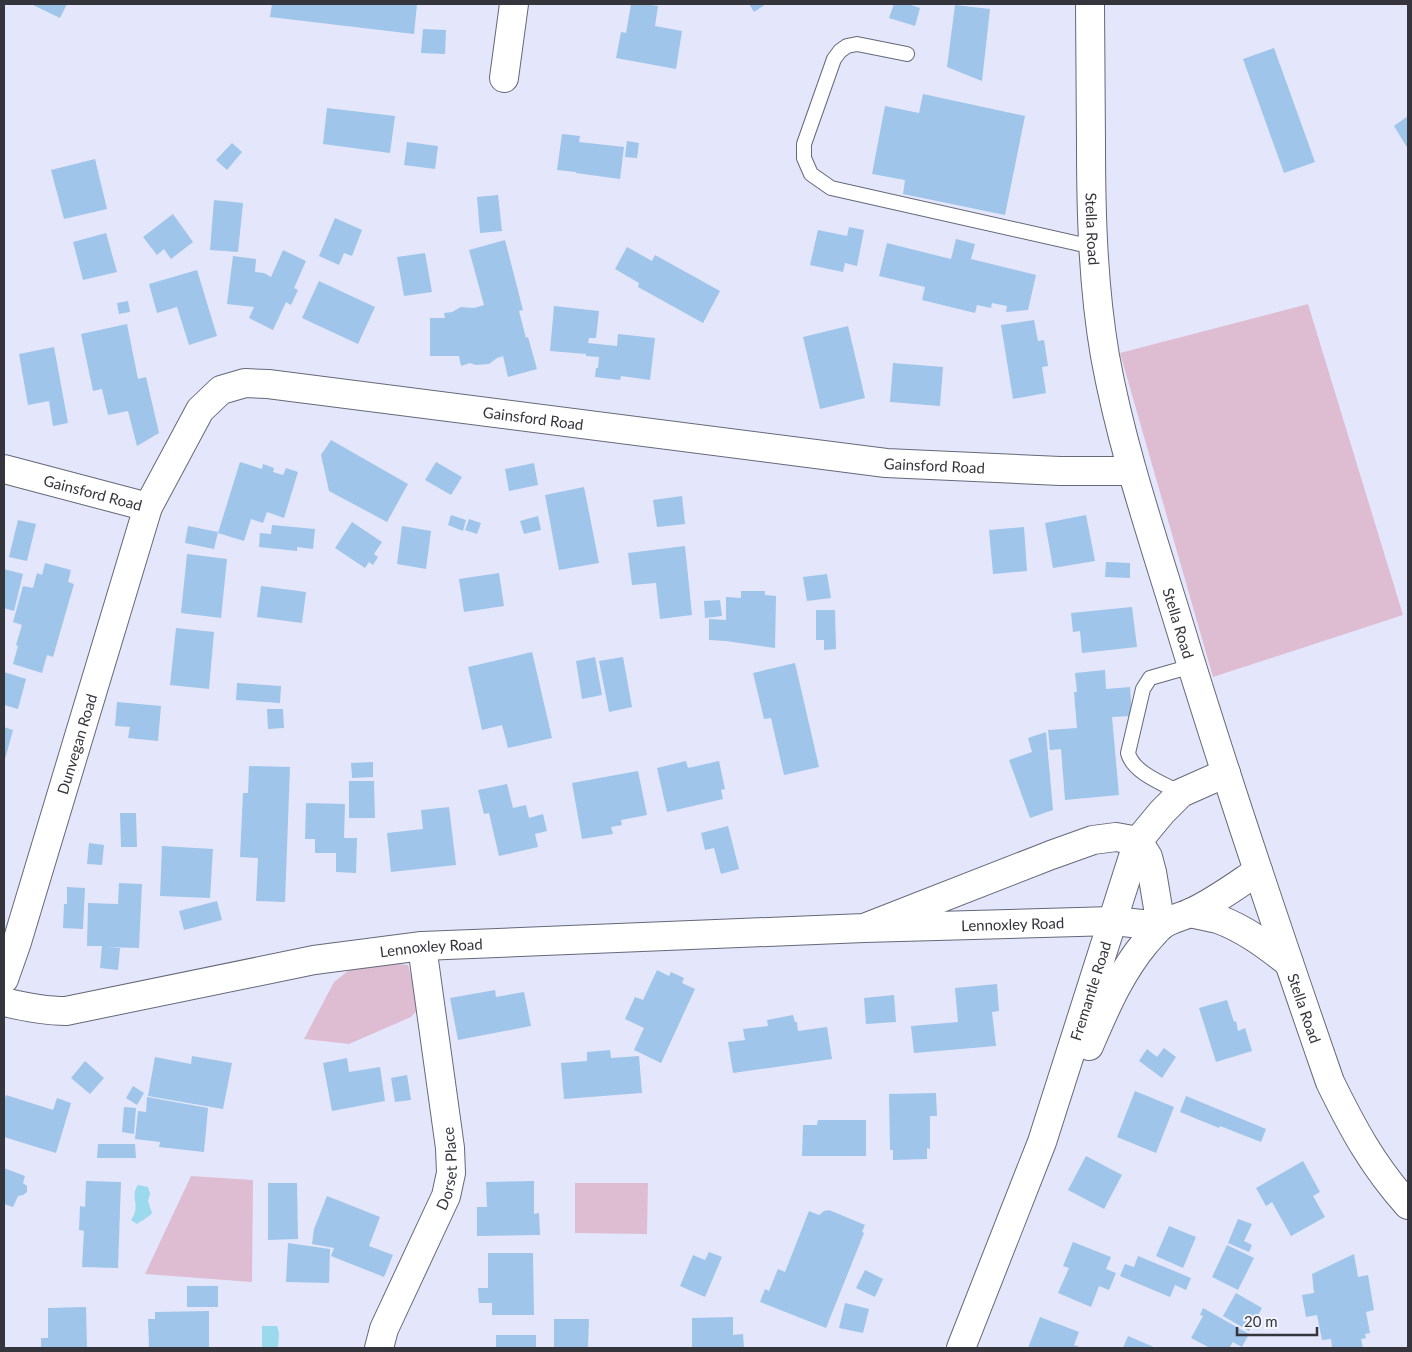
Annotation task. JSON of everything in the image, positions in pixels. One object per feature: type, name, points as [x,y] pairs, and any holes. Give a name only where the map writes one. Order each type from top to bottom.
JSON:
[{"type":"street","points":[[504,78],[514,4]]},
{"type":"street","name":"Stella Road","points":[[1090,4],[1093,247],[1098,305],[1105,354],[1132,471],[1226,774],[1330,1082],[1371,1158],[1408,1205]]},
{"type":"street","name":"Gainsford Road","points":[[4,470],[148,507],[200,410],[221,390],[245,383],[268,384],[886,463],[1060,471],[1132,471]]},
{"type":"street","name":"Dunvegan Road","points":[[4,979],[20,932],[148,507]]},
{"type":"street","points":[[1226,774],[1181,793],[1138,841],[1148,857],[1161,926],[1190,913],[1230,890],[1258,870]]},
{"type":"street","name":"Lennoxley Road","points":[[864,928],[1093,840],[1116,837],[1138,841]]},
{"type":"street","name":"Fremantle Road","points":[[961,1348],[1042,1142],[1138,841]]},
{"type":"street","points":[[1190,913],[1216,919],[1238,928],[1258,939],[1289,963]]},
{"type":"street","name":"Lennoxley Road","points":[[4,1002],[30,1009],[66,1011],[314,960],[422,946],[864,928],[1113,921],[1161,926]]},
{"type":"street","name":"Fremantle Road","points":[[1042,1142],[1114,990],[1137,954],[1161,926]]},
{"type":"street","name":"Dorset Place","points":[[379,1348],[384,1329],[446,1196],[451,1174],[450,1148],[422,946]]},
{"type":"lane","points":[[907,54],[856,44],[847,46],[834,58],[804,144],[804,158],[811,174],[831,188],[1093,247]]},
{"type":"lane","points":[[1181,793],[1139,771],[1128,753],[1143,689],[1150,678],[1192,666]]},
{"type":"shaded area","points":[[1308,304],[1403,615],[1213,677],[1120,353]]},
{"type":"shaded area","points":[[362,960],[408,965],[420,1007],[411,1017],[349,1044],[304,1039],[334,982]]},
{"type":"shaded area","points":[[191,1176],[253,1180],[252,1282],[145,1274]]},
{"type":"shaded area","points":[[575,1183],[648,1183],[647,1234],[575,1233]]},
{"type":"water","points":[[138,1185],[148,1187],[150,1194],[148,1201],[152,1213],[137,1224],[131,1220],[136,1206],[135,1194]]},
{"type":"water","points":[[262,1326],[277,1326],[279,1333],[278,1348],[262,1348]]},
{"type":"building","points":[[31,4],[67,4],[60,18]]},
{"type":"building","points":[[272,4],[417,4],[414,34],[270,17]]},
{"type":"building","points":[[631,4],[658,6],[655,26],[682,31],[676,69],[616,58],[621,32],[626,33]]},
{"type":"building","points":[[749,4],[766,4],[754,12]]},
{"type":"building","points":[[894,4],[908,4],[920,8],[915,26],[889,18]]},
{"type":"building","points":[[955,5],[990,9],[982,81],[947,67]]},
{"type":"building","points":[[423,29],[446,30],[445,54],[421,53]]},
{"type":"building","points":[[1274,48],[1315,162],[1284,173],[1243,59]]},
{"type":"building","points":[[923,94],[1025,116],[1005,215],[903,194],[905,180],[872,174],[885,106],[919,113]]},
{"type":"building","points":[[327,108],[395,116],[390,153],[323,144]]},
{"type":"building","points":[[1408,116],[1408,149],[1394,126]]},
{"type":"building","points":[[562,134],[580,136],[579,142],[624,147],[620,179],[557,170]]},
{"type":"building","points":[[627,141],[639,143],[637,158],[625,157]]},
{"type":"building","points":[[407,142],[438,146],[435,169],[404,165]]},
{"type":"building","points":[[232,143],[242,152],[227,170],[216,160]]},
{"type":"building","points":[[95,159],[107,209],[64,219],[51,170]]},
{"type":"building","points":[[498,195],[502,231],[480,233],[477,197]]},
{"type":"building","points":[[214,200],[243,203],[238,252],[210,250]]},
{"type":"building","points":[[173,214],[193,242],[171,259],[164,249],[157,255],[143,237]]},
{"type":"building","points":[[335,218],[362,230],[352,256],[344,253],[339,265],[319,256]]},
{"type":"building","points":[[849,227],[864,230],[857,266],[845,263],[843,272],[810,265],[818,230],[847,236]]},
{"type":"building","points":[[106,233],[117,272],[83,280],[73,242]]},
{"type":"building","points":[[956,239],[975,244],[971,259],[1036,275],[1028,310],[1006,312],[1007,306],[992,303],[991,308],[977,305],[975,313],[922,300],[925,287],[879,276],[887,243],[951,259]]},
{"type":"building","points":[[505,240],[523,310],[519,311],[537,369],[508,377],[503,356],[489,364],[476,365],[470,363],[461,366],[459,356],[430,356],[430,318],[445,318],[444,313],[452,312],[461,307],[474,308],[484,305],[469,250]]},
{"type":"building","points":[[627,247],[652,261],[655,255],[720,291],[703,323],[638,287],[639,283],[615,269]]},
{"type":"building","points":[[283,250],[306,261],[294,288],[298,290],[291,305],[286,302],[273,330],[249,318],[254,307],[227,304],[233,256],[256,259],[255,272],[264,273],[271,277]]},
{"type":"building","points":[[425,253],[432,292],[404,296],[397,257]]},
{"type":"building","points":[[197,270],[217,336],[189,345],[177,307],[157,313],[149,284]]},
{"type":"building","points":[[319,281],[375,307],[358,344],[302,318]]},
{"type":"building","points":[[128,301],[130,312],[119,314],[117,303]]},
{"type":"building","points":[[554,306],[599,311],[596,338],[589,338],[588,343],[617,346],[618,334],[655,338],[650,380],[621,376],[620,380],[595,377],[599,357],[550,351]]},
{"type":"building","points":[[1034,320],[1038,341],[1044,340],[1048,366],[1042,367],[1046,393],[1013,399],[1001,325]]},
{"type":"building","points":[[127,324],[138,379],[146,377],[159,433],[137,446],[128,411],[108,415],[102,389],[93,391],[81,334]]},
{"type":"building","points":[[848,326],[865,398],[820,409],[803,337]]},
{"type":"building","points":[[54,347],[68,423],[53,426],[49,401],[28,405],[19,354]]},
{"type":"building","points":[[893,363],[943,367],[940,406],[890,402]]},
{"type":"building","points":[[331,440],[408,484],[387,522],[329,491],[321,455]]},
{"type":"building","points":[[240,462],[262,469],[263,464],[274,468],[273,472],[283,475],[286,468],[298,472],[284,518],[267,512],[263,523],[251,519],[244,541],[218,533]]},
{"type":"building","points":[[436,462],[462,477],[451,495],[425,480]]},
{"type":"building","points":[[534,463],[538,485],[509,491],[505,469]]},
{"type":"building","points":[[584,487],[599,563],[559,570],[545,495]]},
{"type":"building","points":[[682,496],[685,524],[657,527],[653,500]]},
{"type":"building","points":[[451,515],[466,520],[463,531],[448,525]]},
{"type":"building","points":[[1086,515],[1095,561],[1053,568],[1045,523]]},
{"type":"building","points":[[538,516],[541,530],[524,534],[520,521]]},
{"type":"building","points":[[469,519],[481,523],[477,534],[465,530]]},
{"type":"building","points":[[18,520],[36,524],[27,561],[9,557]]},
{"type":"building","points":[[352,522],[382,542],[374,554],[378,557],[373,565],[369,562],[365,568],[335,548]]},
{"type":"building","points":[[272,525],[315,529],[313,549],[297,547],[297,551],[259,547],[260,533],[271,534]]},
{"type":"building","points":[[188,526],[218,532],[214,549],[185,543]]},
{"type":"building","points":[[402,526],[431,531],[426,569],[397,564]]},
{"type":"building","points":[[1024,527],[1027,571],[993,574],[989,530]]},
{"type":"building","points":[[685,546],[692,615],[660,619],[656,583],[632,585],[628,553]]},
{"type":"building","points":[[187,554],[227,559],[221,618],[181,613]]},
{"type":"building","points":[[1106,562],[1130,563],[1130,578],[1105,577]]},
{"type":"building","points":[[45,563],[71,570],[68,582],[74,584],[53,657],[47,655],[42,673],[13,664],[22,625],[13,622],[23,586],[33,588],[37,573],[42,575]]},
{"type":"building","points":[[4,569],[23,574],[14,611],[4,608]]},
{"type":"building","points":[[499,573],[504,606],[464,612],[459,579]]},
{"type":"building","points":[[827,574],[831,598],[807,601],[803,577]]},
{"type":"building","points":[[261,586],[306,592],[302,623],[257,617]]},
{"type":"building","points":[[741,591],[765,591],[765,595],[776,596],[775,648],[709,640],[709,619],[726,620],[726,597],[741,598]]},
{"type":"building","points":[[720,600],[722,616],[705,618],[704,601]]},
{"type":"building","points":[[1132,607],[1137,647],[1082,653],[1080,631],[1073,632],[1071,613]]},
{"type":"building","points":[[816,610],[835,610],[836,649],[824,650],[824,640],[816,640]]},
{"type":"building","points":[[176,628],[214,632],[209,689],[170,685]]},
{"type":"building","points":[[532,652],[552,738],[508,748],[502,725],[482,730],[468,667]]},
{"type":"building","points":[[595,657],[602,695],[582,699],[576,661]]},
{"type":"building","points":[[623,657],[632,707],[609,712],[599,661]]},
{"type":"building","points":[[795,663],[819,767],[784,775],[771,718],[764,719],[753,673]]},
{"type":"building","points":[[1105,670],[1106,689],[1130,687],[1132,716],[1112,717],[1119,795],[1065,800],[1061,749],[1050,750],[1048,730],[1077,728],[1074,692],[1077,692],[1075,673]]},
{"type":"building","points":[[4,672],[26,679],[18,709],[4,705]]},
{"type":"building","points":[[237,683],[281,686],[280,703],[236,700]]},
{"type":"building","points":[[117,702],[161,706],[158,741],[128,738],[130,727],[115,726]]},
{"type":"building","points":[[267,709],[283,709],[284,728],[268,729]]},
{"type":"building","points":[[4,727],[13,730],[4,763]]},
{"type":"building","points":[[1046,732],[1053,810],[1030,818],[1009,760],[1032,752],[1028,738]]},
{"type":"building","points":[[686,761],[688,768],[719,761],[725,789],[721,790],[723,799],[667,812],[657,768]]},
{"type":"building","points":[[373,762],[373,777],[352,778],[351,763]]},
{"type":"building","points":[[249,766],[290,767],[285,902],[256,901],[258,858],[240,857],[243,793],[248,793]]},
{"type":"building","points":[[638,771],[647,815],[621,820],[622,825],[611,827],[613,834],[582,839],[572,783]]},
{"type":"building","points":[[349,781],[374,781],[375,818],[349,818]]},
{"type":"building","points":[[507,784],[513,808],[526,805],[529,818],[543,814],[547,831],[535,834],[538,847],[499,856],[489,813],[484,814],[478,790]]},
{"type":"building","points":[[306,803],[345,804],[344,838],[357,838],[356,873],[336,872],[336,853],[315,853],[315,839],[305,839]]},
{"type":"building","points":[[449,807],[456,865],[391,872],[387,833],[423,829],[421,810]]},
{"type":"building","points":[[120,813],[136,813],[137,847],[121,847]]},
{"type":"building","points":[[728,826],[739,869],[721,874],[714,848],[705,850],[701,833]]},
{"type":"building","points":[[89,843],[104,845],[102,865],[87,864]]},
{"type":"building","points":[[162,846],[213,849],[210,898],[160,896]]},
{"type":"building","points":[[119,883],[142,884],[139,948],[105,947],[120,948],[118,970],[100,968],[102,946],[87,946],[88,903],[118,904]]},
{"type":"building","points":[[67,887],[85,888],[83,929],[63,928],[64,904],[67,904]]},
{"type":"building","points":[[217,901],[222,920],[184,930],[179,911]]},
{"type":"building","points":[[657,970],[669,976],[671,972],[684,978],[682,983],[695,989],[661,1063],[634,1050],[644,1028],[625,1019],[635,997],[643,1000]]},
{"type":"building","points":[[997,984],[999,1011],[992,1012],[996,1046],[914,1053],[911,1026],[958,1022],[955,988]]},
{"type":"building","points":[[495,990],[496,997],[524,992],[531,1026],[458,1040],[450,998]]},
{"type":"building","points":[[894,995],[896,1022],[866,1024],[864,998]]},
{"type":"building","points":[[1227,1000],[1238,1031],[1245,1028],[1252,1051],[1216,1062],[1199,1008]]},
{"type":"building","points":[[793,1015],[795,1022],[797,1022],[798,1031],[827,1027],[832,1059],[733,1073],[728,1042],[745,1040],[743,1029],[768,1026],[767,1020]]},
{"type":"building","points":[[1164,1048],[1176,1057],[1162,1078],[1139,1061],[1147,1049],[1157,1057]]},
{"type":"building","points":[[610,1050],[611,1058],[639,1056],[642,1093],[564,1099],[561,1063],[587,1061],[587,1052]]},
{"type":"building","points":[[192,1056],[232,1063],[223,1109],[148,1096],[155,1057],[191,1064]]},
{"type":"building","points":[[347,1058],[349,1072],[380,1067],[385,1101],[332,1111],[323,1063]]},
{"type":"building","points":[[85,1061],[104,1078],[90,1094],[71,1078]]},
{"type":"building","points":[[407,1075],[411,1100],[395,1102],[391,1078]]},
{"type":"building","points":[[133,1086],[144,1093],[137,1105],[126,1098]]},
{"type":"building","points":[[1135,1091],[1174,1107],[1156,1153],[1117,1137]]},
{"type":"building","points":[[936,1093],[937,1116],[930,1116],[930,1149],[927,1148],[927,1159],[893,1160],[893,1150],[890,1150],[889,1094]]},
{"type":"building","points":[[6,1095],[53,1110],[57,1098],[71,1103],[56,1153],[4,1137],[4,1103]]},
{"type":"building","points":[[1186,1096],[1266,1129],[1261,1142],[1180,1112]]},
{"type":"building","points":[[147,1097],[208,1108],[204,1152],[159,1147],[160,1142],[135,1139],[138,1111],[146,1112]]},
{"type":"building","points":[[124,1107],[136,1108],[134,1134],[122,1132]]},
{"type":"building","points":[[818,1120],[866,1120],[866,1156],[802,1156],[803,1125],[817,1125]]},
{"type":"building","points":[[98,1144],[135,1144],[136,1158],[97,1158]]},
{"type":"building","points":[[1086,1156],[1122,1175],[1104,1209],[1068,1190]]},
{"type":"building","points":[[1303,1161],[1320,1192],[1313,1196],[1325,1217],[1291,1236],[1272,1202],[1266,1206],[1256,1188]]},
{"type":"building","points":[[4,1168],[25,1176],[23,1183],[27,1186],[27,1192],[18,1196],[13,1207],[4,1204]]},
{"type":"building","points":[[86,1181],[121,1182],[118,1268],[82,1267],[84,1231],[79,1230],[80,1206],[85,1207]]},
{"type":"building","points":[[534,1181],[534,1214],[539,1213],[540,1235],[477,1236],[477,1207],[487,1207],[486,1182]]},
{"type":"building","points":[[268,1183],[297,1183],[298,1239],[268,1240]]},
{"type":"building","points":[[327,1196],[380,1217],[369,1246],[393,1255],[384,1277],[331,1256],[334,1248],[312,1244],[314,1229]]},
{"type":"building","points":[[829,1210],[865,1225],[862,1232],[864,1233],[826,1328],[760,1302],[765,1289],[769,1291],[778,1269],[785,1272],[809,1211],[819,1215]]},
{"type":"building","points":[[1238,1219],[1252,1224],[1244,1241],[1252,1245],[1249,1252],[1228,1243]]},
{"type":"building","points":[[1169,1226],[1196,1237],[1183,1268],[1156,1256]]},
{"type":"building","points":[[1073,1242],[1111,1257],[1106,1269],[1116,1273],[1109,1290],[1099,1286],[1091,1307],[1058,1293],[1069,1268],[1063,1266]]},
{"type":"building","points":[[288,1243],[330,1249],[329,1283],[286,1282]]},
{"type":"building","points":[[1227,1245],[1254,1258],[1238,1290],[1212,1277]]},
{"type":"building","points":[[709,1252],[722,1257],[705,1297],[680,1286],[693,1255],[705,1260]]},
{"type":"building","points":[[488,1253],[533,1253],[534,1315],[492,1315],[492,1303],[479,1303],[478,1288],[488,1288]]},
{"type":"building","points":[[1354,1254],[1358,1277],[1368,1275],[1374,1310],[1366,1312],[1370,1333],[1365,1334],[1366,1338],[1361,1339],[1363,1348],[1332,1348],[1331,1339],[1322,1340],[1317,1315],[1306,1317],[1302,1295],[1314,1293],[1312,1274]]},
{"type":"building","points":[[1138,1256],[1191,1278],[1186,1290],[1175,1285],[1170,1297],[1120,1276],[1125,1264],[1134,1267]]},
{"type":"building","points":[[865,1270],[883,1279],[875,1297],[856,1288]]},
{"type":"building","points":[[187,1286],[218,1286],[218,1307],[187,1307]]},
{"type":"building","points":[[1236,1293],[1262,1308],[1249,1331],[1223,1316]]},
{"type":"building","points":[[845,1303],[869,1309],[863,1333],[839,1328]]},
{"type":"building","points":[[86,1307],[87,1348],[41,1348],[41,1338],[48,1338],[48,1308]]},
{"type":"building","points":[[1203,1308],[1249,1334],[1242,1347],[1233,1342],[1229,1348],[1210,1348],[1191,1338],[1203,1316],[1200,1315]]},
{"type":"building","points":[[209,1311],[209,1348],[149,1348],[148,1319],[155,1319],[155,1312]]},
{"type":"building","points":[[733,1317],[733,1335],[743,1334],[744,1348],[692,1348],[692,1318]]},
{"type":"building","points":[[1040,1317],[1079,1332],[1074,1345],[1083,1348],[1028,1348]]},
{"type":"building","points":[[554,1319],[589,1319],[588,1348],[554,1348]]},
{"type":"building","points":[[496,1335],[536,1335],[536,1348],[496,1348]]},
{"type":"building","points":[[1128,1336],[1156,1348],[1123,1348]]}]
